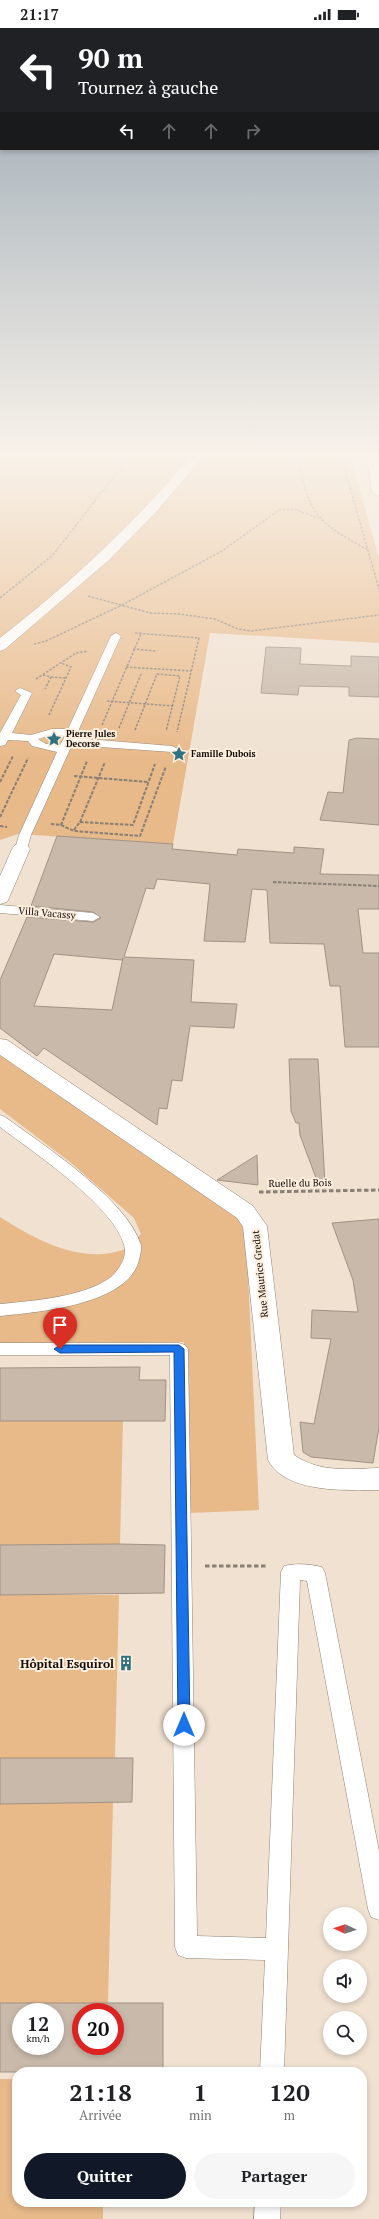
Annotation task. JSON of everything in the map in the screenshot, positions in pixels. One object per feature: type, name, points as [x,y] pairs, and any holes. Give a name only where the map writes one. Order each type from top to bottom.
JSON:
[{"type":"street","points":[[0,646],[67,591],[102,559]]},
{"type":"street","points":[[0,898],[21,849]]},
{"type":"street","name":"Rue Maurice Gredat","points":[[0,1045],[245,1212],[255,1226],[281,1460],[297,1472],[310,1477],[379,1479]]},
{"type":"lane","points":[[21,849],[31,822],[116,636]]},
{"type":"lane","points":[[2,739],[27,693],[20,691]]},
{"type":"lane","points":[[2,739],[31,738],[52,732],[69,741]]},
{"type":"lane","points":[[31,738],[36,744],[45,747],[69,741],[172,749]]},
{"type":"lane","name":"Villa Vacassy","points":[[0,909],[93,917]]},
{"type":"lane","points":[[0,1120],[87,1187],[124,1227],[133,1246],[126,1272],[118,1281],[107,1287],[65,1300],[0,1310]]},
{"type":"lane","points":[[0,1349],[179,1349],[186,1947],[277,1949]]},
{"type":"lane","points":[[272,2067],[291,1572],[315,1573],[379,1909]]},
{"type":"lane","points":[[267,2219],[268,2207]]},
{"type":"path","points":[[0,598],[48,559]]},
{"type":"path","points":[[29,645],[46,641],[122,605],[207,559]]},
{"type":"path","points":[[371,559],[379,589]]},
{"type":"path","points":[[86,596],[150,613],[179,614],[190,617],[214,619],[238,629],[251,631],[379,615]]},
{"type":"path","points":[[31,822],[61,825],[74,830],[140,836],[172,749],[184,710],[199,638],[122,633],[116,636]]},
{"type":"path","points":[[129,648],[156,651]]},
{"type":"path","points":[[48,717],[71,667],[61,663]]},
{"type":"path","points":[[121,666],[191,671]]},
{"type":"path","points":[[157,674],[159,669]]},
{"type":"path","points":[[51,677],[66,678]]},
{"type":"path","points":[[106,701],[173,706]]},
{"type":"path","points":[[0,782],[13,755]]},
{"type":"path","points":[[0,817],[29,756]]},
{"type":"path","points":[[74,776],[148,782]]},
{"type":"path","points":[[273,882],[379,886]]},
{"type":"path","name":"Ruelle du Bois","points":[[221,1197],[264,1191],[379,1190]]},
{"type":"path","points":[[182,1566],[270,1566],[291,1572]]},
{"type":"shaded area","points":[[0,559],[379,559],[379,643],[210,633],[173,844],[18,834],[0,840]]},
{"type":"shaded area","points":[[0,1045],[245,1212],[259,1510],[188,1513],[184,1342],[0,1343],[0,1217],[43,1241],[75,1252],[91,1254],[107,1254],[126,1249],[141,1234],[134,1218],[70,1162],[0,1109]]},
{"type":"shaded area","points":[[0,1421],[123,1421],[120,1544],[0,1545]]},
{"type":"shaded area","points":[[0,1595],[119,1595],[115,1758],[0,1758]]},
{"type":"shaded area","points":[[113,1802],[108,2003],[0,2003],[0,1804]]},
{"type":"shaded area","points":[[0,2079],[12,2079],[12,2207],[103,2207],[103,2219],[0,2219]]},
{"type":"building","points":[[266,647],[301,648],[300,664],[351,666],[351,656],[379,657],[379,697],[349,696],[349,687],[299,686],[298,695],[261,693]]},
{"type":"building","points":[[357,738],[379,739],[379,825],[320,820],[328,792],[343,793],[349,740]]},
{"type":"building","points":[[57,836],[173,844],[172,849],[237,855],[238,849],[294,853],[294,847],[324,849],[320,874],[379,875],[379,909],[358,909],[363,953],[379,953],[379,1047],[345,1047],[340,986],[330,986],[324,944],[270,943],[267,890],[252,889],[245,942],[204,941],[210,884],[157,879],[154,889],[146,888],[124,957],[194,960],[191,1002],[237,1004],[234,1028],[190,1026],[182,1081],[172,1080],[167,1109],[159,1108],[157,1125],[44,1048],[37,1056],[0,1028],[0,980],[27,917],[93,922],[101,918],[93,912],[31,906]],"holes":[[[54,954],[122,960],[123,958],[112,1010],[34,1006]]]},
{"type":"building","points":[[289,1059],[318,1059],[325,1184],[319,1186],[300,1135],[299,1123],[296,1123],[291,1111]]},
{"type":"building","points":[[257,1155],[258,1185],[217,1180]]},
{"type":"building","points":[[379,1219],[379,1427],[373,1463],[311,1457],[303,1452],[300,1422],[314,1424],[331,1339],[311,1338],[312,1310],[358,1312],[353,1280],[332,1223]]},
{"type":"building","points":[[140,1367],[139,1380],[166,1380],[165,1421],[0,1421],[0,1368]]},
{"type":"building","points":[[0,1545],[165,1545],[164,1593],[0,1595]]},
{"type":"building","points":[[0,1758],[133,1758],[132,1802],[0,1804]]},
{"type":"building","points":[[0,2003],[12,2003],[12,2055],[64,2055],[64,2003],[72,2003],[72,2055],[124,2055],[124,2003],[163,2003],[163,2067],[12,2067],[12,2072],[0,2072]]},
{"type":"place","name":"Pierre Jules Decorse","points":[[54,739]]},
{"type":"place","name":"Famille Dubois","points":[[179,754]]},
{"type":"place","name":"Hôpital Esquirol","points":[[126,1663]]},
{"type":"route","points":[[60,1349],[179,1349],[184,1725]]}]
